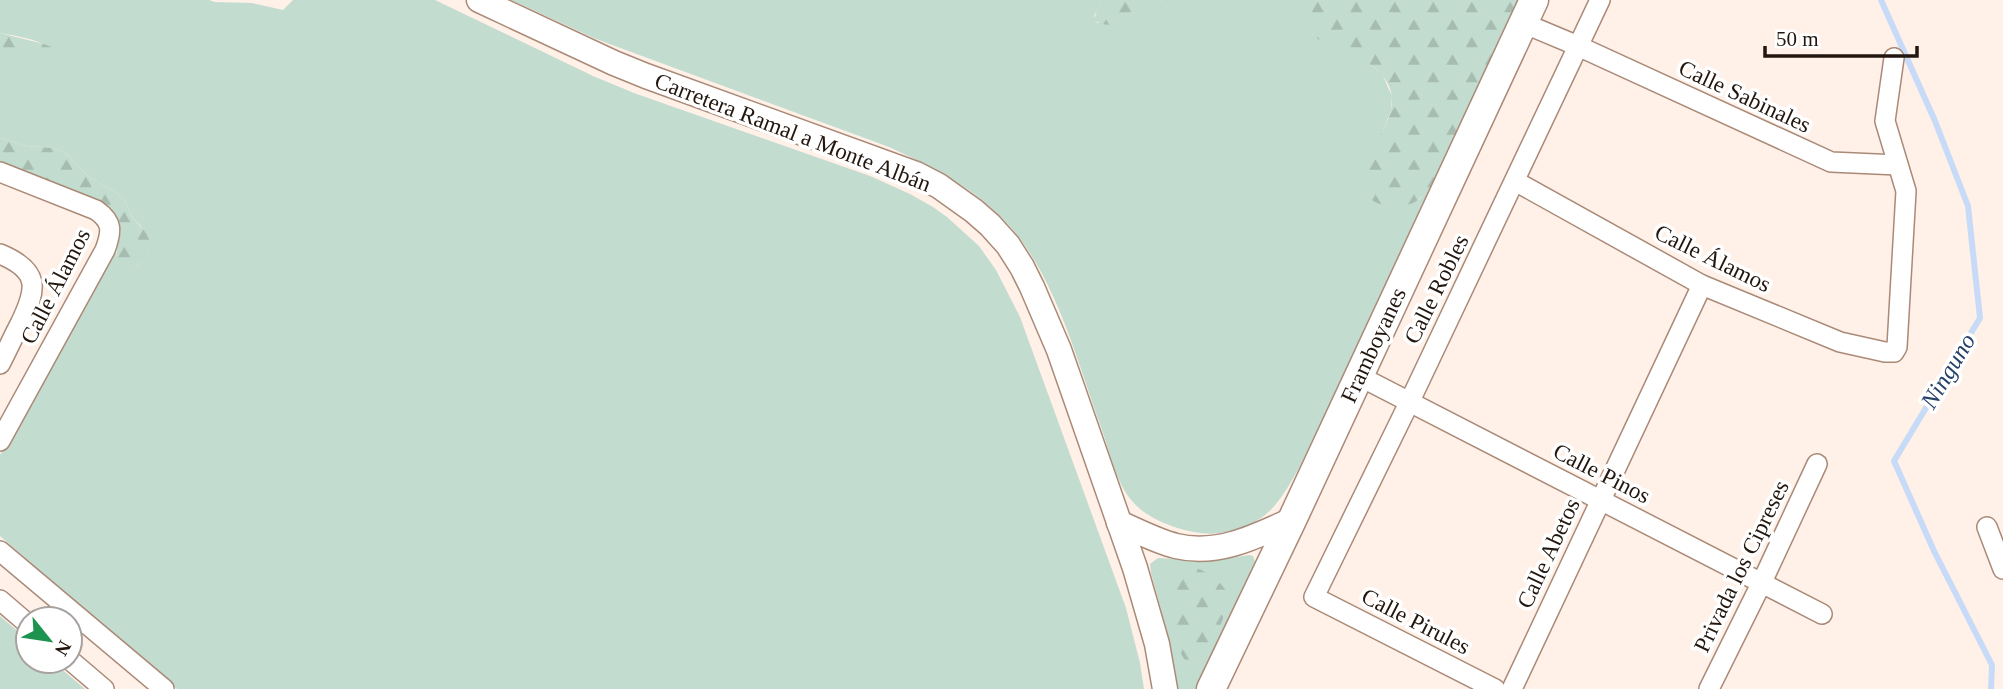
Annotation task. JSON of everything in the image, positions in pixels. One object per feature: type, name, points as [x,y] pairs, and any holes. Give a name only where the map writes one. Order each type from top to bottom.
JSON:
[{"type":"main road","name":"Framboyanes","points":[[1211,689],[1528,12]]},
{"type":"street","name":"Carretera Ramal a Monte Albán","points":[[479,0],[636,72],[916,174],[939,186],[990,225],[1008,245],[1022,267],[1059,349],[1151,624],[1164,689]]},
{"type":"street","name":"Calle Robles","points":[[1314,597],[1600,0]]},
{"type":"street","name":"Calle Sabinales","points":[[1528,12],[1578,46],[1831,162],[1898,164]]},
{"type":"street","points":[[1894,58],[1885,121],[1898,164]]},
{"type":"street","name":"Calle Álamos","points":[[1515,181],[1702,285],[1840,342],[1894,352],[1906,191],[1898,164]]},
{"type":"street","name":"Calle Álamos","points":[[0,172],[96,210],[108,222],[110,230],[102,257],[0,441]]},
{"type":"street","points":[[0,254],[23,267],[30,275],[33,293],[5,343],[0,364]]},
{"type":"street","name":"Calle Abetos","points":[[1512,689],[1702,285]]},
{"type":"street","name":"Calle Pinos","points":[[1359,376],[1822,614]]},
{"type":"street","name":"Privada los Cipreses","points":[[1709,689],[1817,464]]},
{"type":"street","points":[[1119,523],[1175,545],[1215,548],[1237,544],[1292,520]]},
{"type":"street","points":[[1987,527],[2003,569]]},
{"type":"street","points":[[0,551],[164,689]]},
{"type":"street","name":"Calle Pirules","points":[[1314,597],[1495,689]]},
{"type":"street","points":[[0,600],[14,612]]},
{"type":"street","points":[[84,672],[104,689]]},
{"type":"green space","points":[[0,0],[209,0],[252,3],[283,10],[293,0],[435,0],[593,76],[870,176],[933,207],[979,246],[996,270],[1020,317],[1126,608],[1144,689],[177,689],[84,609],[84,605],[80,605],[0,536],[0,455],[116,251],[116,260],[127,269],[132,269],[140,264],[150,247],[141,226],[133,218],[123,198],[88,176],[67,154],[54,148],[27,146],[0,138],[0,48],[51,48],[33,40],[0,33]]},
{"type":"green space","points":[[511,0],[1102,0],[1094,16],[1097,23],[1121,22],[1162,0],[1300,0],[1313,34],[1323,42],[1365,60],[1382,74],[1392,96],[1391,111],[1383,130],[1419,200],[1438,178],[1298,470],[1283,495],[1268,513],[1248,525],[1220,533],[1198,533],[1150,516],[1127,494],[1114,467],[1068,332],[1047,284],[1021,240],[1008,224],[978,197],[944,175],[889,147],[596,39]]},
{"type":"green space","points":[[1102,0],[1162,0],[1129,19],[1111,25],[1094,20]]},
{"type":"green space","points":[[1300,0],[1524,0],[1438,178],[1416,201],[1403,206],[1387,206],[1375,202],[1366,193],[1363,183],[1365,170],[1391,110],[1392,100],[1388,84],[1372,66],[1331,47],[1314,35]]},
{"type":"green space","points":[[0,33],[44,44],[51,47],[55,53],[52,57],[46,57],[0,48]]},
{"type":"green space","points":[[0,138],[27,146],[54,148],[67,154],[88,176],[123,198],[133,218],[149,236],[150,247],[145,259],[135,269],[122,266],[116,260],[120,227],[114,216],[106,210],[0,164]]},
{"type":"green space","points":[[1253,556],[1255,562],[1195,689],[1178,689],[1170,642],[1150,564],[1158,558],[1213,561]]},
{"type":"green space","points":[[1190,566],[1217,580],[1228,595],[1228,605],[1207,652],[1190,661],[1184,659],[1179,649],[1168,585],[1176,572]]},
{"type":"green space","points":[[0,616],[14,628],[14,675],[68,675],[85,689],[0,689]]},
{"type":"waterway","name":"Ninguno","points":[[1881,0],[1935,121],[1968,206],[1980,318],[1894,461],[1934,551],[1992,665],[1991,689]]}]
